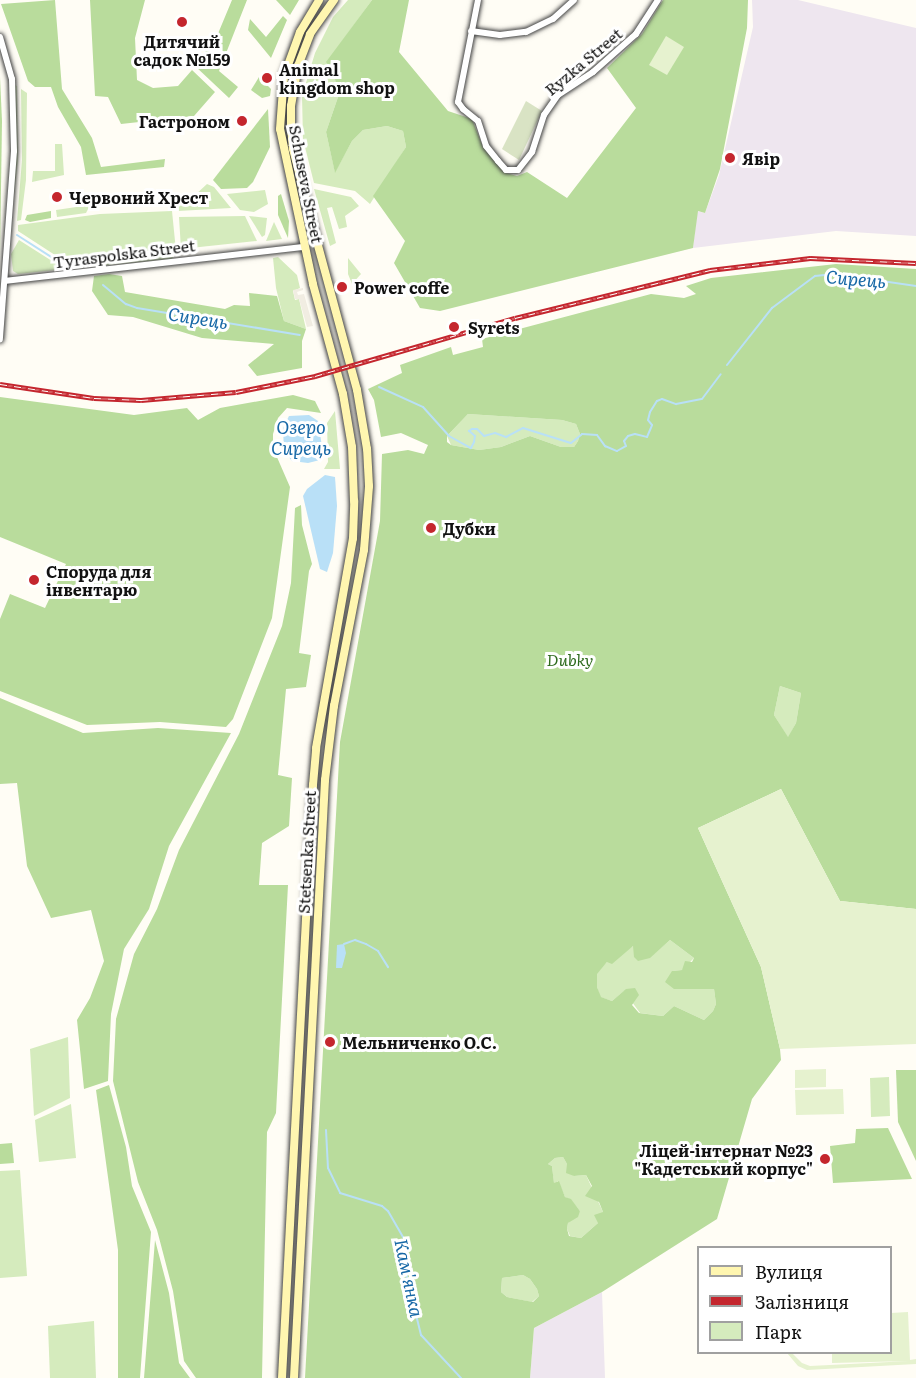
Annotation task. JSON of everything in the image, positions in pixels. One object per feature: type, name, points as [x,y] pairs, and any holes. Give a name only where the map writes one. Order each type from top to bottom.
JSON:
[{"type":"main road","name":"Schuseva Street","points":[[319,0],[292,49],[284,76],[280,109],[282,148],[304,247],[329,343]]},
{"type":"main road","name":"Schuseva Street","points":[[334,0],[310,34],[298,66],[291,106],[291,128],[293,149],[342,333]]},
{"type":"main road","name":"Stetsenka Street","points":[[294,1378],[325,780],[334,706],[364,550],[368,504],[364,427],[342,333]]},
{"type":"main road","name":"Stetsenka Street","points":[[282,1378],[316,748],[353,538],[352,447],[343,394],[329,343]]},
{"type":"street","points":[[478,0],[471,31],[500,35],[526,32],[553,19],[574,0]]},
{"type":"street","name":"Ryzka Street","points":[[471,31],[458,102],[478,121],[486,146],[506,170],[518,170],[532,152],[544,115],[558,95],[593,72],[636,34],[658,0]]},
{"type":"street","points":[[0,37],[12,79],[14,112],[14,151],[0,339]]},
{"type":"street","name":"Tyraspolska Street","points":[[4,281],[304,247]]},
{"type":"shaded area","points":[[752,0],[798,0],[916,28],[916,236],[836,231],[693,248],[697,211],[705,213],[719,175],[753,27]]},
{"type":"shaded area","points":[[303,288],[297,292],[298,295],[304,294],[313,326],[307,327],[299,299],[295,299],[293,290]]},
{"type":"shaded area","points":[[602,1292],[605,1378],[530,1378],[534,1328]]},
{"type":"green space","points":[[55,0],[62,89],[92,138],[101,167],[165,159],[164,167],[86,175],[81,147],[58,107],[51,87],[35,87],[28,81],[1,4]]},
{"type":"green space","points":[[90,0],[145,0],[135,38],[137,80],[153,88],[178,86],[192,70],[215,92],[194,116],[121,124],[108,97],[95,96]]},
{"type":"green space","points":[[232,0],[247,0],[219,71],[238,87],[229,98],[195,66],[217,36]]},
{"type":"green space","points":[[276,0],[299,0],[290,15]]},
{"type":"green space","points":[[348,0],[372,0],[327,62],[334,73],[338,97],[326,132],[335,172],[352,141],[363,130],[387,126],[403,131],[406,147],[370,204],[355,191],[314,183],[303,139],[302,96],[315,53],[333,17]]},
{"type":"green space","points":[[372,0],[409,0],[399,52],[448,111],[472,119],[483,147],[506,173],[517,176],[527,172],[567,198],[636,108],[607,68],[642,34],[663,0],[748,0],[747,28],[720,169],[705,213],[698,211],[693,248],[440,311],[420,308],[394,263],[405,241],[373,196],[406,147],[403,131],[387,126],[363,130],[352,141],[335,173],[326,132],[338,97],[334,73],[326,62]]},
{"type":"green space","points":[[283,16],[287,20],[271,58],[248,30],[250,19],[266,37]]},
{"type":"green space","points":[[666,36],[684,47],[667,75],[649,65]]},
{"type":"green space","points":[[0,77],[2,121],[0,257]]},
{"type":"green space","points":[[259,77],[271,89],[270,96],[262,98],[251,90]]},
{"type":"green space","points":[[15,85],[17,86],[18,160],[11,222],[16,160]]},
{"type":"green space","points":[[21,89],[27,93],[26,180],[21,220],[17,221],[22,160]]},
{"type":"green space","points":[[526,101],[542,111],[519,160],[502,149]]},
{"type":"green space","points":[[268,109],[270,147],[253,182],[247,188],[221,189],[213,180]]},
{"type":"green space","points":[[55,144],[62,144],[64,175],[32,182],[33,171],[55,171]]},
{"type":"green space","points":[[207,184],[214,187],[231,208],[178,211],[177,198],[194,196]]},
{"type":"green space","points":[[314,189],[351,197],[359,206],[345,216],[347,227],[339,229],[332,207],[327,208],[336,243],[330,246]]},
{"type":"green space","points":[[265,190],[268,204],[254,212],[240,210],[227,194]]},
{"type":"green space","points":[[281,194],[289,221],[288,238],[278,215],[278,196]]},
{"type":"green space","points":[[90,205],[86,213],[57,217],[56,210]]},
{"type":"green space","points":[[51,211],[51,218],[30,222],[25,220],[27,215]]},
{"type":"green space","points":[[172,211],[176,251],[172,259],[75,268],[18,231],[18,225],[100,214]]},
{"type":"green space","points":[[245,216],[257,241],[181,249],[179,217]]},
{"type":"green space","points":[[249,216],[267,218],[265,235],[262,237]]},
{"type":"green space","points":[[274,222],[282,239],[266,241]]},
{"type":"green space","points":[[19,240],[65,269],[18,274],[13,271],[11,254]]},
{"type":"green space","points":[[278,257],[297,275],[300,288],[293,291],[295,300],[299,299],[306,329],[284,321],[276,288],[273,258]]},
{"type":"green space","points":[[348,258],[361,274],[352,284],[348,274]]},
{"type":"green space","name":"Dubky","points":[[836,264],[916,269],[916,909],[840,901],[781,789],[698,828],[761,967],[781,1060],[752,1099],[717,1219],[602,1292],[534,1328],[530,1378],[305,1378],[340,742],[380,521],[382,454],[408,450],[424,454],[428,445],[401,433],[381,437],[374,400],[368,389],[402,373],[400,365],[451,347],[453,355],[483,347],[482,339],[651,294],[684,298],[696,294],[686,286],[711,278]],"holes":[[[468,414],[562,420],[576,424],[580,434],[574,447],[561,447],[530,436],[501,447],[479,450],[451,445],[447,442],[447,436]],[[780,686],[801,693],[796,723],[788,737],[774,715]],[[670,940],[694,958],[692,962],[685,961],[682,970],[672,971],[665,982],[674,989],[714,989],[716,1004],[713,1011],[704,1020],[674,1006],[663,1016],[639,1013],[632,1005],[639,995],[635,988],[626,989],[612,1001],[601,997],[597,987],[597,974],[607,962],[612,964],[633,946],[634,957],[638,961],[650,958]],[[563,1157],[567,1164],[566,1173],[574,1176],[586,1175],[592,1186],[585,1196],[599,1202],[603,1212],[594,1215],[598,1223],[581,1238],[569,1236],[568,1223],[578,1217],[580,1211],[571,1199],[565,1197],[559,1181],[554,1183],[552,1166],[548,1164],[555,1158]],[[523,1275],[530,1279],[539,1296],[533,1302],[507,1297],[501,1292],[502,1278]]]},
{"type":"green space","points":[[109,274],[122,276],[125,292],[225,309],[234,305],[250,306],[249,293],[277,296],[284,321],[306,329],[302,341],[302,368],[257,376],[248,365],[274,344],[202,338],[133,317],[108,315],[92,291],[94,276]]},
{"type":"green space","points":[[293,395],[315,401],[321,413],[287,408],[278,418],[273,434],[273,448],[290,487],[272,618],[233,719],[226,727],[160,722],[87,725],[0,691],[0,619],[10,594],[45,608],[66,564],[0,537],[0,397],[134,415],[187,408],[198,420],[220,408]]},
{"type":"green space","points":[[335,411],[340,469],[324,469],[328,462],[327,423]]},
{"type":"green space","points":[[468,414],[562,420],[576,424],[580,434],[574,447],[561,447],[530,436],[501,447],[479,450],[451,445],[447,436]]},
{"type":"green space","points":[[301,505],[302,525],[312,564],[309,571],[299,653],[311,655],[306,687],[286,689],[278,775],[292,778],[289,826],[262,843],[259,885],[288,885],[276,1113],[267,1132],[262,1378],[196,1378],[184,1361],[173,1291],[157,1230],[138,1182],[113,1081],[116,1019],[134,954],[157,909],[179,850],[239,734],[282,626],[291,583],[295,508]]},
{"type":"green space","points":[[780,686],[801,693],[796,723],[788,738],[774,715]]},
{"type":"green space","points":[[0,698],[83,733],[158,728],[231,733],[169,846],[149,909],[124,949],[111,1014],[108,1081],[84,1089],[77,1020],[90,998],[104,961],[91,910],[51,918],[27,866],[17,783],[0,784]]},
{"type":"green space","points":[[781,789],[840,901],[916,909],[916,1044],[780,1049],[761,967],[698,828]]},
{"type":"green space","points":[[670,940],[694,958],[682,970],[672,971],[714,989],[716,1004],[704,1020],[674,1006],[663,1016],[640,1013],[624,991],[612,1001],[600,997],[597,973],[607,962],[633,946],[640,959],[655,953]]},
{"type":"green space","points":[[68,1037],[70,1098],[34,1116],[30,1049]]},
{"type":"green space","points":[[826,1069],[826,1087],[795,1088],[795,1070]]},
{"type":"green space","points":[[896,1070],[916,1070],[916,1161],[898,1122]]},
{"type":"green space","points":[[889,1077],[890,1116],[871,1117],[870,1078]]},
{"type":"green space","points":[[109,1085],[126,1147],[132,1186],[151,1232],[140,1378],[118,1378],[118,1250],[96,1090]]},
{"type":"green space","points":[[843,1089],[844,1114],[796,1115],[795,1090]]},
{"type":"green space","points":[[71,1104],[76,1158],[39,1162],[35,1120]]},
{"type":"green space","points":[[888,1128],[912,1179],[833,1183],[830,1146],[855,1143],[856,1129]]},
{"type":"green space","points":[[12,1143],[14,1163],[0,1164],[0,1144]]},
{"type":"green space","points":[[563,1157],[574,1176],[586,1175],[603,1212],[598,1223],[581,1238],[570,1236],[567,1229],[568,1223],[580,1211],[571,1200],[565,1197],[558,1181],[554,1184],[552,1166],[548,1164],[555,1158]]},
{"type":"green space","points":[[20,1170],[27,1276],[0,1278],[0,1171]]},
{"type":"green space","points":[[155,1240],[169,1293],[179,1363],[190,1378],[144,1378]]},
{"type":"green space","points":[[523,1275],[530,1279],[537,1289],[539,1296],[532,1302],[507,1297],[501,1292],[502,1278]]},
{"type":"green space","points":[[908,1312],[910,1360],[916,1359],[916,1364],[807,1370],[798,1366],[788,1354],[793,1354],[802,1363],[810,1366],[909,1361],[832,1363],[832,1354],[892,1354],[892,1313]]},
{"type":"green space","points":[[94,1321],[96,1378],[50,1378],[48,1326]]},
{"type":"water","name":"Озеро Сирець","points":[[309,415],[318,421],[323,453],[320,460],[308,463],[292,461],[284,451],[283,428],[289,416]]},
{"type":"water","name":"Озеро Сирець","points":[[325,475],[335,477],[337,506],[333,553],[327,572],[320,569],[303,496],[307,489]]},
{"type":"water","points":[[344,944],[346,953],[342,968],[336,968],[337,945]]},
{"type":"waterway","name":"Сирець","points":[[17,235],[59,262]]},
{"type":"waterway","name":"Сирець","points":[[727,365],[772,308],[815,276],[834,274],[916,286]]},
{"type":"waterway","name":"Сирець","points":[[103,285],[126,304],[137,308],[300,335]]},
{"type":"waterway","name":"Сирець","points":[[379,387],[423,407],[449,436],[471,448],[475,436],[469,431],[472,429],[477,429],[484,436],[495,433],[506,437],[523,428],[571,443],[582,434],[597,435],[605,446],[617,451],[626,446],[624,441],[628,436],[635,434],[647,437],[652,425],[648,420],[650,412],[657,401],[662,399],[676,404],[702,399],[721,374]]},
{"type":"waterway","points":[[344,944],[355,940],[366,944],[378,951],[388,967]]},
{"type":"waterway","name":"Кам'янка","points":[[326,1130],[328,1168],[340,1193],[382,1206],[388,1211],[405,1241],[407,1278],[421,1335],[461,1378]]},
{"type":"railway","points":[[0,384],[94,398],[141,400],[236,392],[315,376],[515,318],[710,270],[810,258],[916,263]]},
{"type":"place","name":"Дитячий садок №159","points":[[182,22]]},
{"type":"place","name":"Animal kingdom shop","points":[[267,78]]},
{"type":"place","name":"Гастроном","points":[[242,121]]},
{"type":"place","name":"Явір","points":[[730,158]]},
{"type":"place","name":"Червоний Хрест","points":[[57,197]]},
{"type":"place","name":"Power coffe","points":[[342,287]]},
{"type":"place","name":"Syrets","points":[[454,327]]},
{"type":"place","name":"Дубки","points":[[431,528]]},
{"type":"place","name":"Споруда для інвентарю","points":[[34,580]]},
{"type":"place","name":"Мельниченко О.С.","points":[[330,1042]]},
{"type":"place","name":"Ліцей-інтернат №23 \"Кадетський корпус\"","points":[[825,1159]]}]
